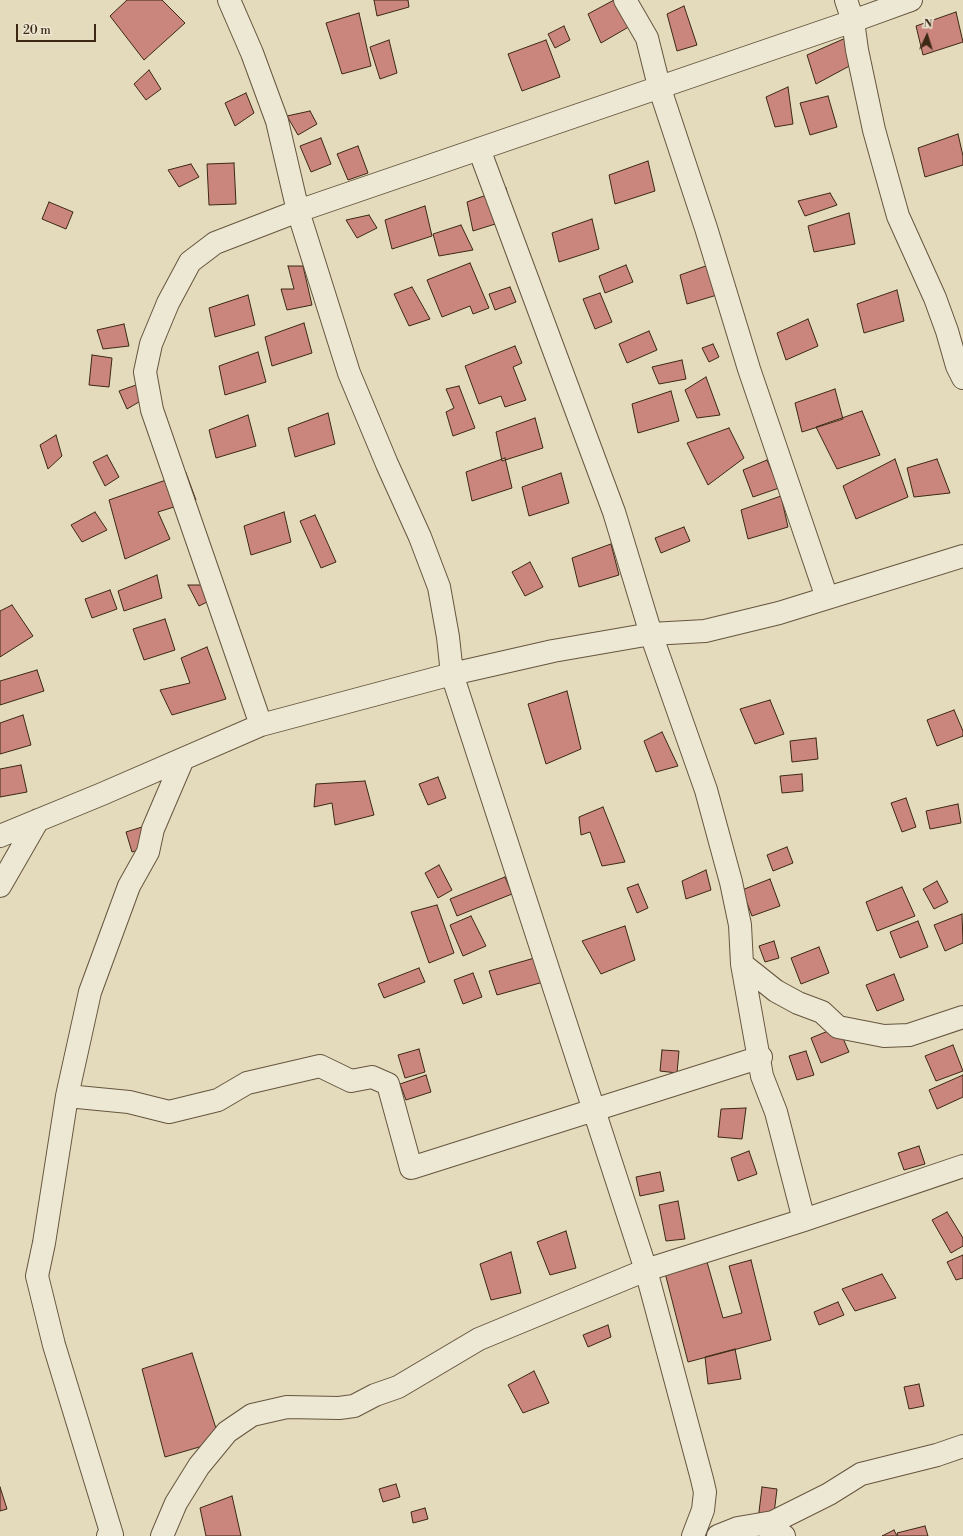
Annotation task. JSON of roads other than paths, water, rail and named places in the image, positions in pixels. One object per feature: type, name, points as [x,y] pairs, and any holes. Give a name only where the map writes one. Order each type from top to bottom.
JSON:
[{"type":"street","points":[[229,0],[252,53],[277,121],[298,211],[349,373],[420,538],[439,587],[448,637],[452,674],[646,1270],[702,1479],[704,1492],[703,1510],[693,1536]]},
{"type":"street","points":[[625,0],[647,38],[659,86],[706,228],[749,369],[827,598]]},
{"type":"street","points":[[846,0],[853,21],[857,50],[874,130],[898,216],[935,298],[947,331],[957,366],[963,378]]},
{"type":"street","points":[[261,725],[152,410],[145,372],[151,344],[168,303],[190,262],[215,243],[298,211],[911,0]]},
{"type":"street","points":[[479,149],[614,512],[651,634],[708,798],[731,882],[740,926],[742,964],[760,1057],[762,1076],[776,1112],[804,1220]]},
{"type":"street","points":[[0,836],[261,725],[452,674],[554,652],[651,634],[705,631],[779,613],[963,556]]},
{"type":"street","points":[[108,1536],[112,1535],[54,1345],[37,1276],[67,1096],[90,992],[129,886],[148,852],[153,829],[183,759]]},
{"type":"street","points":[[0,886],[38,820]]},
{"type":"street","points":[[742,964],[776,991],[798,1003],[822,1012],[838,1027],[884,1036],[909,1035],[963,1017]]},
{"type":"street","points":[[67,1096],[129,1102],[168,1112],[218,1100],[247,1084],[320,1066],[351,1081],[372,1077],[388,1084],[411,1168],[760,1057]]},
{"type":"street","points":[[162,1536],[176,1503],[199,1466],[227,1432],[252,1415],[287,1407],[339,1408],[354,1406],[375,1395],[398,1387],[479,1339],[646,1270],[804,1220],[963,1166]]},
{"type":"street","points":[[718,1536],[738,1528],[774,1522],[830,1494],[861,1474],[937,1455],[963,1446]]},
{"type":"street","points":[[761,1524],[784,1536]]}]
